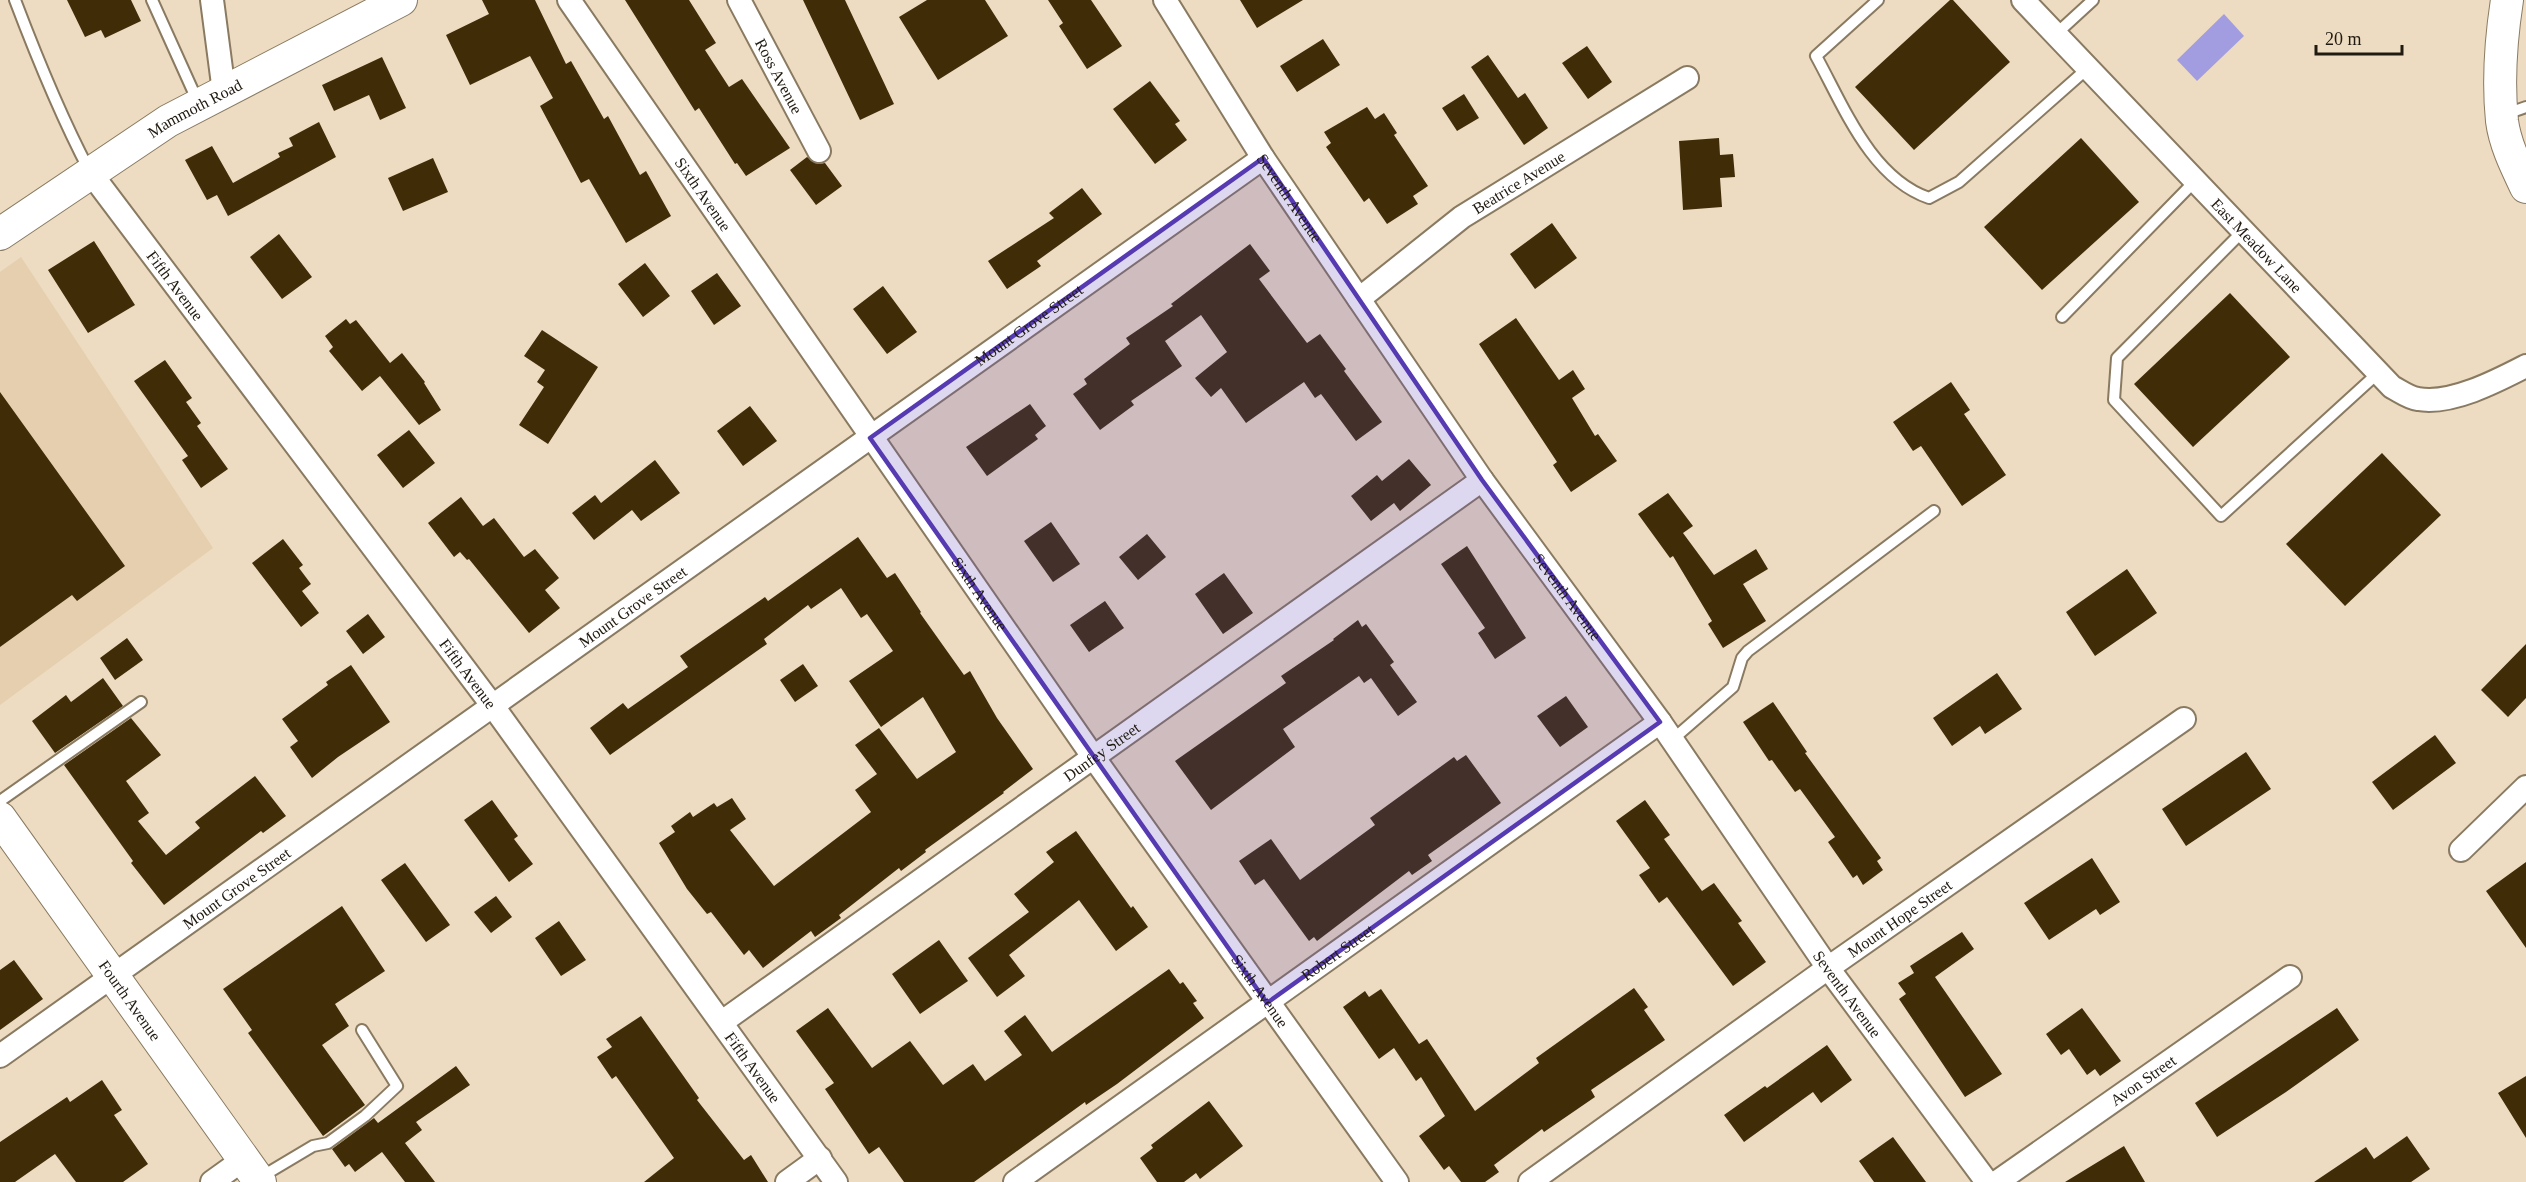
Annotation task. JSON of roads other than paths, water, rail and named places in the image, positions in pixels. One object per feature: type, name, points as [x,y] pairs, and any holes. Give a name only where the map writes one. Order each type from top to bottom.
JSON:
[{"type":"street","points":[[212,0],[212,98]]},
{"type":"street","name":"Mammoth Road","points":[[0,234],[168,121],[400,0]]},
{"type":"street","name":"Sixth Avenue","points":[[569,0],[870,438],[1094,758],[1397,1182]]},
{"type":"street","name":"Ross Avenue","points":[[739,0],[819,151]]},
{"type":"street","name":"Seventh Avenue","points":[[1165,0],[1263,158],[1482,480],[1666,731],[1828,968],[1987,1182]]},
{"type":"street","name":"East Meadow Lane","points":[[2023,0],[2392,387],[2415,399],[2427,401],[2469,391],[2526,366]]},
{"type":"street","points":[[2507,0],[2501,51],[2514,111],[2513,160],[2526,187]]},
{"type":"street","name":"Beatrice Avenue","points":[[1359,299],[1462,217],[1687,78]]},
{"type":"street","name":"Mount Grove Street","points":[[0,1056],[1263,158]]},
{"type":"street","name":"Fifth Avenue","points":[[90,172],[493,706],[836,1182]]},
{"type":"street","name":"Dunfey Street","points":[[722,1022],[1482,480]]},
{"type":"street","name":"Mount Hope Street","points":[[1530,1182],[1828,968],[2184,719]]},
{"type":"street","name":"Robert Street","points":[[1015,1182],[1268,1003],[1666,731]]},
{"type":"street","points":[[2461,850],[2526,787]]},
{"type":"street","name":"Fourth Avenue","points":[[0,818],[254,1173]]},
{"type":"street","name":"Avon Street","points":[[1997,1182],[2290,977]]},
{"type":"street","points":[[787,1182],[820,1158]]},
{"type":"street","points":[[212,1182],[254,1173]]},
{"type":"lane","points":[[15,0],[70,135],[90,172]]},
{"type":"lane","points":[[152,0],[212,98]]},
{"type":"lane","points":[[1878,0],[1816,56],[1857,132],[1883,167],[1910,192],[1929,198],[1959,182],[2088,68]]},
{"type":"lane","points":[[2056,34],[2093,0]]},
{"type":"lane","points":[[2062,317],[2195,181]]},
{"type":"lane","points":[[2243,231],[2117,358],[2114,400],[2221,516],[2378,373]]},
{"type":"lane","points":[[1666,731],[1733,687],[1742,658],[1748,651],[1934,511]]},
{"type":"lane","points":[[0,801],[141,702]]},
{"type":"lane","points":[[254,1173],[313,1146],[328,1143],[365,1116],[397,1086],[362,1030]]}]
